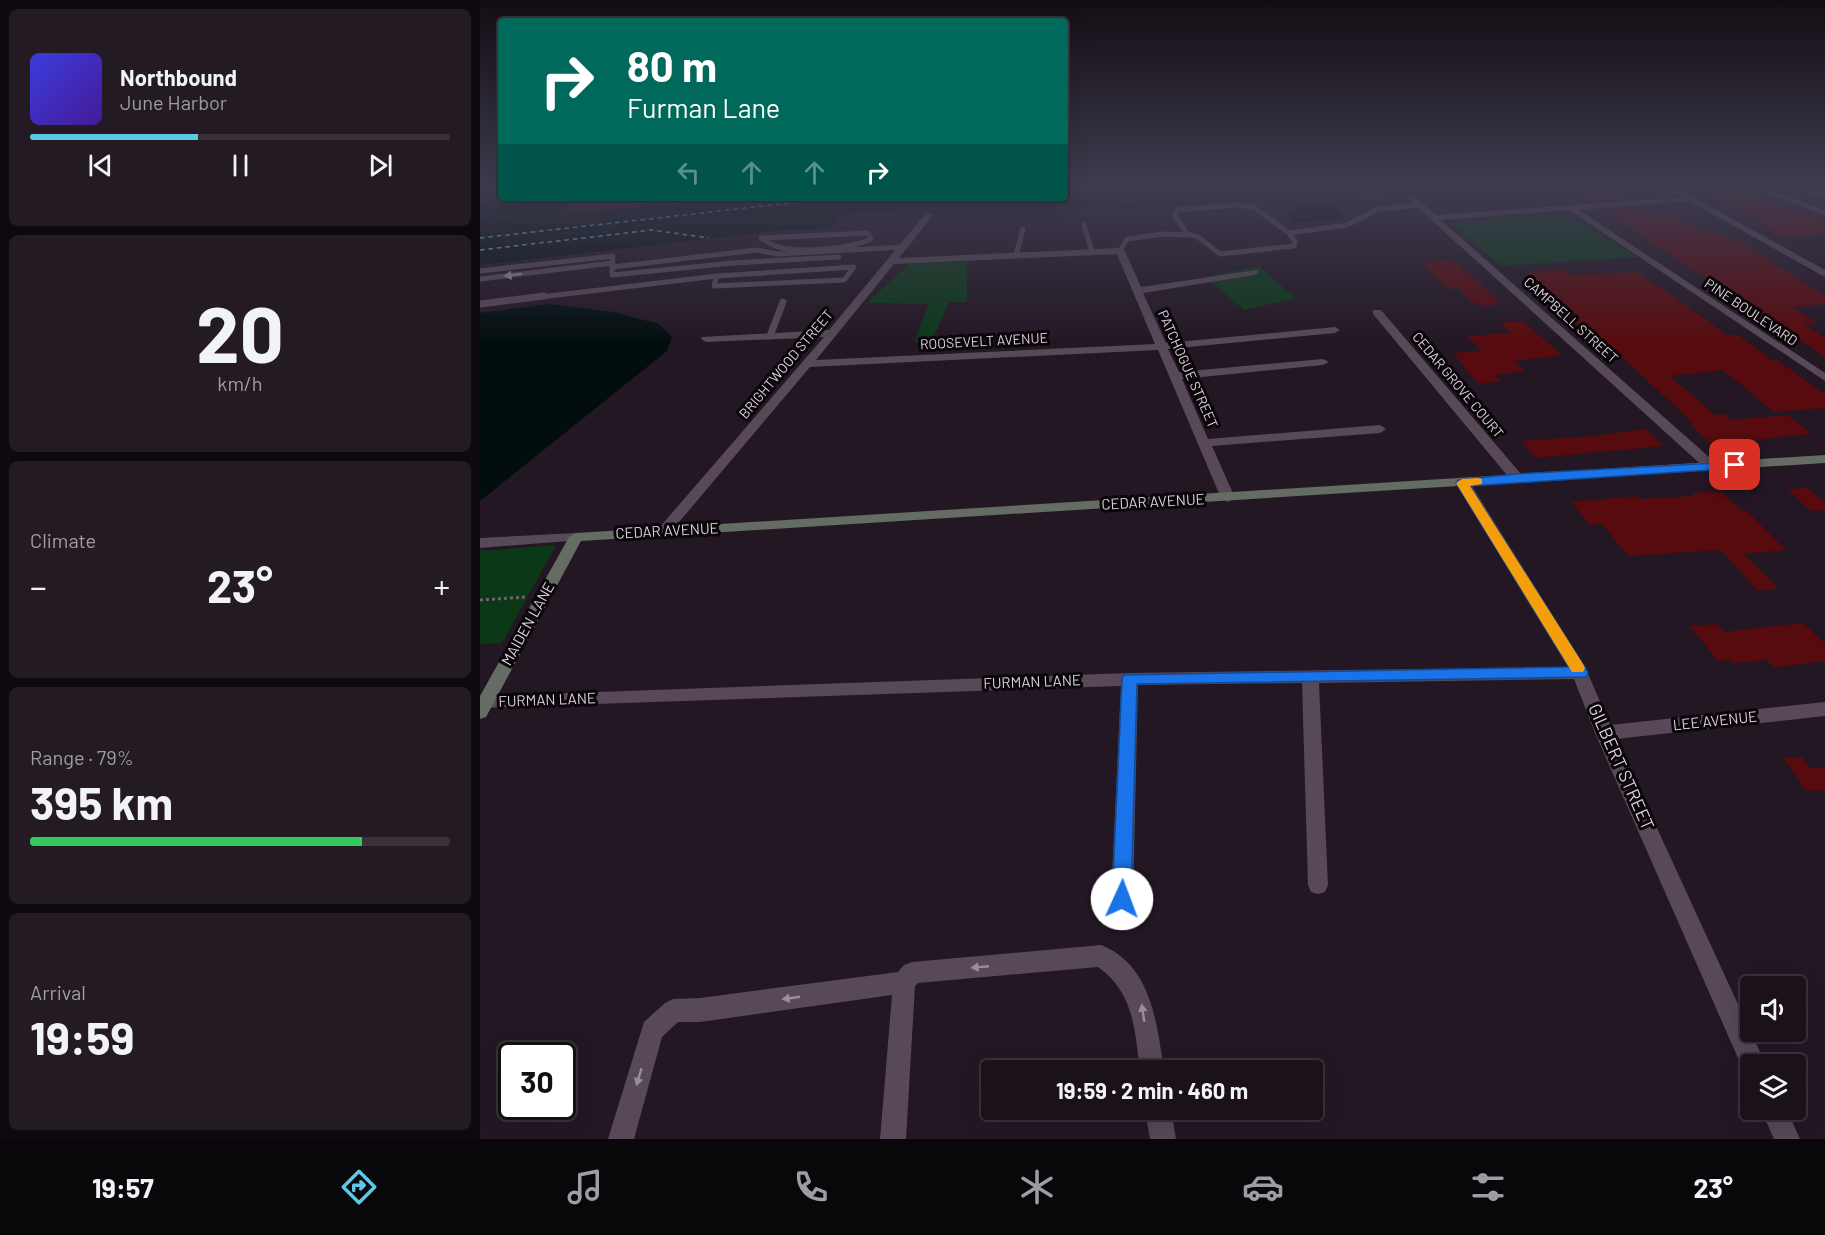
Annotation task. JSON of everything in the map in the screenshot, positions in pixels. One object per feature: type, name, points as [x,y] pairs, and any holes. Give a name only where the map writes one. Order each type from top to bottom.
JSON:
[{"type":"street","name":"BRIGHTWOOD STREET","points":[[664,531],[807,364],[910,238]]},
{"type":"street","name":"CAMPBELL STREET","points":[[1457,238],[1712,467]]},
{"type":"street","name":"PINE BOULEVARD","points":[[1616,238],[1825,378]]},
{"type":"street","points":[[1762,238],[1823,271]]},
{"type":"street","points":[[891,261],[1120,251]]},
{"type":"street","name":"PATCHOGUE STREET","points":[[1120,251],[1228,498]]},
{"type":"street","points":[[1137,291],[1254,272]]},
{"type":"street","name":"CEDAR GROVE COURT","points":[[1377,312],[1516,477]]},
{"type":"street","name":"ROOSEVELT AVENUE","points":[[807,364],[1139,349],[1335,330]]},
{"type":"street","points":[[706,339],[831,333]]},
{"type":"street","points":[[1175,376],[1323,362]]},
{"type":"street","points":[[1204,443],[1380,429]]},
{"type":"street","name":"CEDAR AVENUE","points":[[480,543],[1825,459]]},
{"type":"street","name":"GILBERT STREET","points":[[1462,483],[1580,673],[1749,1054]]},
{"type":"street","name":"MAIDEN LANE","points":[[482,707],[576,537]]},
{"type":"street","name":"FURMAN LANE","points":[[482,707],[1130,679],[1580,673]]},
{"type":"street","points":[[1310,676],[1318,885]]},
{"type":"street","points":[[1122,899],[1130,679]]},
{"type":"street","name":"LEE AVENUE","points":[[1605,733],[1825,709]]},
{"type":"street","points":[[893,1139],[904,982],[912,973],[1101,956],[1117,965],[1141,1002],[1150,1060]]},
{"type":"street","points":[[621,1139],[652,1030],[673,1011],[700,1010],[904,982]]},
{"type":"street","points":[[1160,1120],[1163,1139]]},
{"type":"street","points":[[1778,1120],[1787,1139]]},
{"type":"lane","points":[[757,250],[756,244],[761,238]]},
{"type":"lane","points":[[761,238],[777,247],[790,248],[866,243],[869,238]]},
{"type":"lane","points":[[1016,255],[1021,238]]},
{"type":"lane","points":[[1088,238],[1092,252]]},
{"type":"lane","points":[[1120,251],[1126,239],[1139,238]]},
{"type":"lane","points":[[1198,238],[1214,252],[1220,254],[1294,246],[1292,238]]},
{"type":"lane","points":[[480,279],[757,250],[777,254],[901,249]]},
{"type":"lane","points":[[612,275],[733,263],[822,259],[901,249]]},
{"type":"lane","points":[[480,271],[613,256],[611,287]]},
{"type":"lane","points":[[480,304],[717,276],[854,267],[844,280],[714,286],[717,276]]},
{"type":"lane","points":[[770,336],[783,302]]},
{"type":"path","points":[[480,600],[531,597],[548,586]]},
{"type":"green space","points":[[1467,238],[1607,238],[1639,257],[1501,266]]},
{"type":"green space","points":[[911,262],[967,262],[967,302],[949,302],[931,343],[915,342],[928,304],[867,303]]},
{"type":"green space","points":[[1259,266],[1295,298],[1244,310],[1205,277]]},
{"type":"green space","points":[[556,545],[502,643],[480,644],[480,551]]},
{"type":"shaded area","points":[[480,238],[714,238],[480,265]]},
{"type":"shaded area","points":[[550,304],[613,312],[659,324],[672,337],[667,351],[480,501],[480,313]]},
{"type":"building","points":[[1646,238],[1734,238],[1825,296],[1825,304],[1793,307],[1817,323],[1803,323],[1825,338],[1825,357]]},
{"type":"building","points":[[1452,260],[1482,285],[1500,304],[1480,306],[1472,303],[1459,288],[1448,289],[1423,263]]},
{"type":"building","points":[[1565,269],[1571,275],[1637,272],[1727,335],[1738,335],[1773,361],[1777,360],[1825,394],[1825,408],[1774,412],[1723,370],[1670,376],[1715,415],[1725,414],[1731,420],[1787,415],[1812,434],[1711,444],[1690,424],[1694,424],[1635,369],[1594,333],[1590,334],[1554,304],[1563,303],[1527,271]]},
{"type":"building","points":[[1523,321],[1562,355],[1514,361],[1525,371],[1495,375],[1501,381],[1478,384],[1453,353],[1481,351],[1468,336],[1511,333],[1500,322]]},
{"type":"building","points":[[1646,429],[1664,446],[1536,458],[1521,441],[1594,436]]},
{"type":"building","points":[[1808,488],[1825,503],[1825,510],[1811,511],[1787,489]]},
{"type":"building","points":[[1721,491],[1740,510],[1746,510],[1786,550],[1744,554],[1778,588],[1758,591],[1721,550],[1628,556],[1602,524],[1590,525],[1571,502],[1637,496],[1640,499],[1694,496],[1692,493]]},
{"type":"building","points":[[1803,623],[1825,644],[1825,661],[1775,667],[1766,660],[1733,663],[1730,660],[1718,661],[1690,626],[1717,624],[1724,632]]},
{"type":"building","points":[[1802,757],[1810,768],[1825,767],[1825,790],[1807,791],[1783,758]]},
{"type":"ferry route","points":[[480,250],[582,238]]},
{"type":"slow traffic","points":[[1478,481],[1462,483],[1577,668]]},
{"type":"route","points":[[1122,899],[1130,679],[1580,673],[1462,483],[1516,477],[1735,465]]}]
